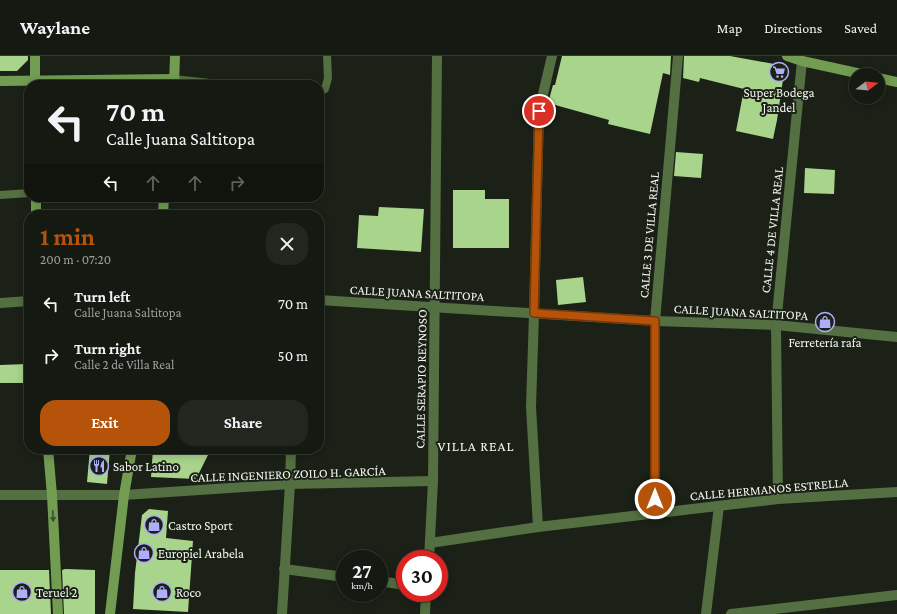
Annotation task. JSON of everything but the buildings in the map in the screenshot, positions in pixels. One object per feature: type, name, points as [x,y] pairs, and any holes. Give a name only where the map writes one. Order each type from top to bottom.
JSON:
[{"type":"main road","points":[[35,56],[35,80]]},
{"type":"main road","points":[[174,80],[176,56]]},
{"type":"main road","points":[[787,56],[802,61],[849,71]]},
{"type":"main road","points":[[885,79],[897,82]]},
{"type":"main road","points":[[0,81],[24,82]]},
{"type":"main road","points":[[48,454],[58,614]]},
{"type":"main road","points":[[110,614],[124,495],[131,454]]},
{"type":"street","name":"CALLE SERAPIO REYNOSO","points":[[430,550],[433,482],[437,56]]},
{"type":"street","points":[[538,527],[531,408],[539,111],[552,56]]},
{"type":"street","name":"CALLE 3 DE VILLA REAL","points":[[655,513],[655,321],[678,56]]},
{"type":"street","name":"CALLE 4 DE VILLA REAL","points":[[778,499],[776,325],[802,61]]},
{"type":"street","name":"CALLE JUANA SALTITOPA","points":[[324,300],[655,321],[776,325],[897,337]]},
{"type":"street","points":[[0,303],[24,302]]},
{"type":"street","points":[[282,614],[291,454]]},
{"type":"street","name":"CALLE INGENIERO ZOILO H. GARCÍA","points":[[0,495],[124,495],[290,484],[433,482]]},
{"type":"street","name":"CALLE HERMANOS ESTRELLA","points":[[430,543],[538,527],[778,499],[897,492]]},
{"type":"street","points":[[706,614],[719,506]]},
{"type":"street","points":[[284,569],[336,576]]},
{"type":"street","points":[[731,614],[897,595]]},
{"type":"street","points":[[425,614],[426,602]]},
{"type":"lane","points":[[324,90],[328,78],[327,56]]},
{"type":"lane","points":[[0,195],[24,194]]},
{"type":"place","name":"Super Bodega Jandel","points":[[779,72]]},
{"type":"place","name":"Ferretería rafa","points":[[825,322]]},
{"type":"place","name":"Sabor Latino","points":[[99,466]]},
{"type":"place","name":"Castro Sport","points":[[154,525]]},
{"type":"place","name":"Europiel Arabela","points":[[144,553]]},
{"type":"place","name":"Teruel 2","points":[[22,592]]},
{"type":"place","name":"Roco","points":[[162,592]]},
{"type":"district","name":"VILLA REAL","points":[[476,446]]},
{"type":"route","points":[[539,111],[534,313],[655,321],[655,499]]}]
